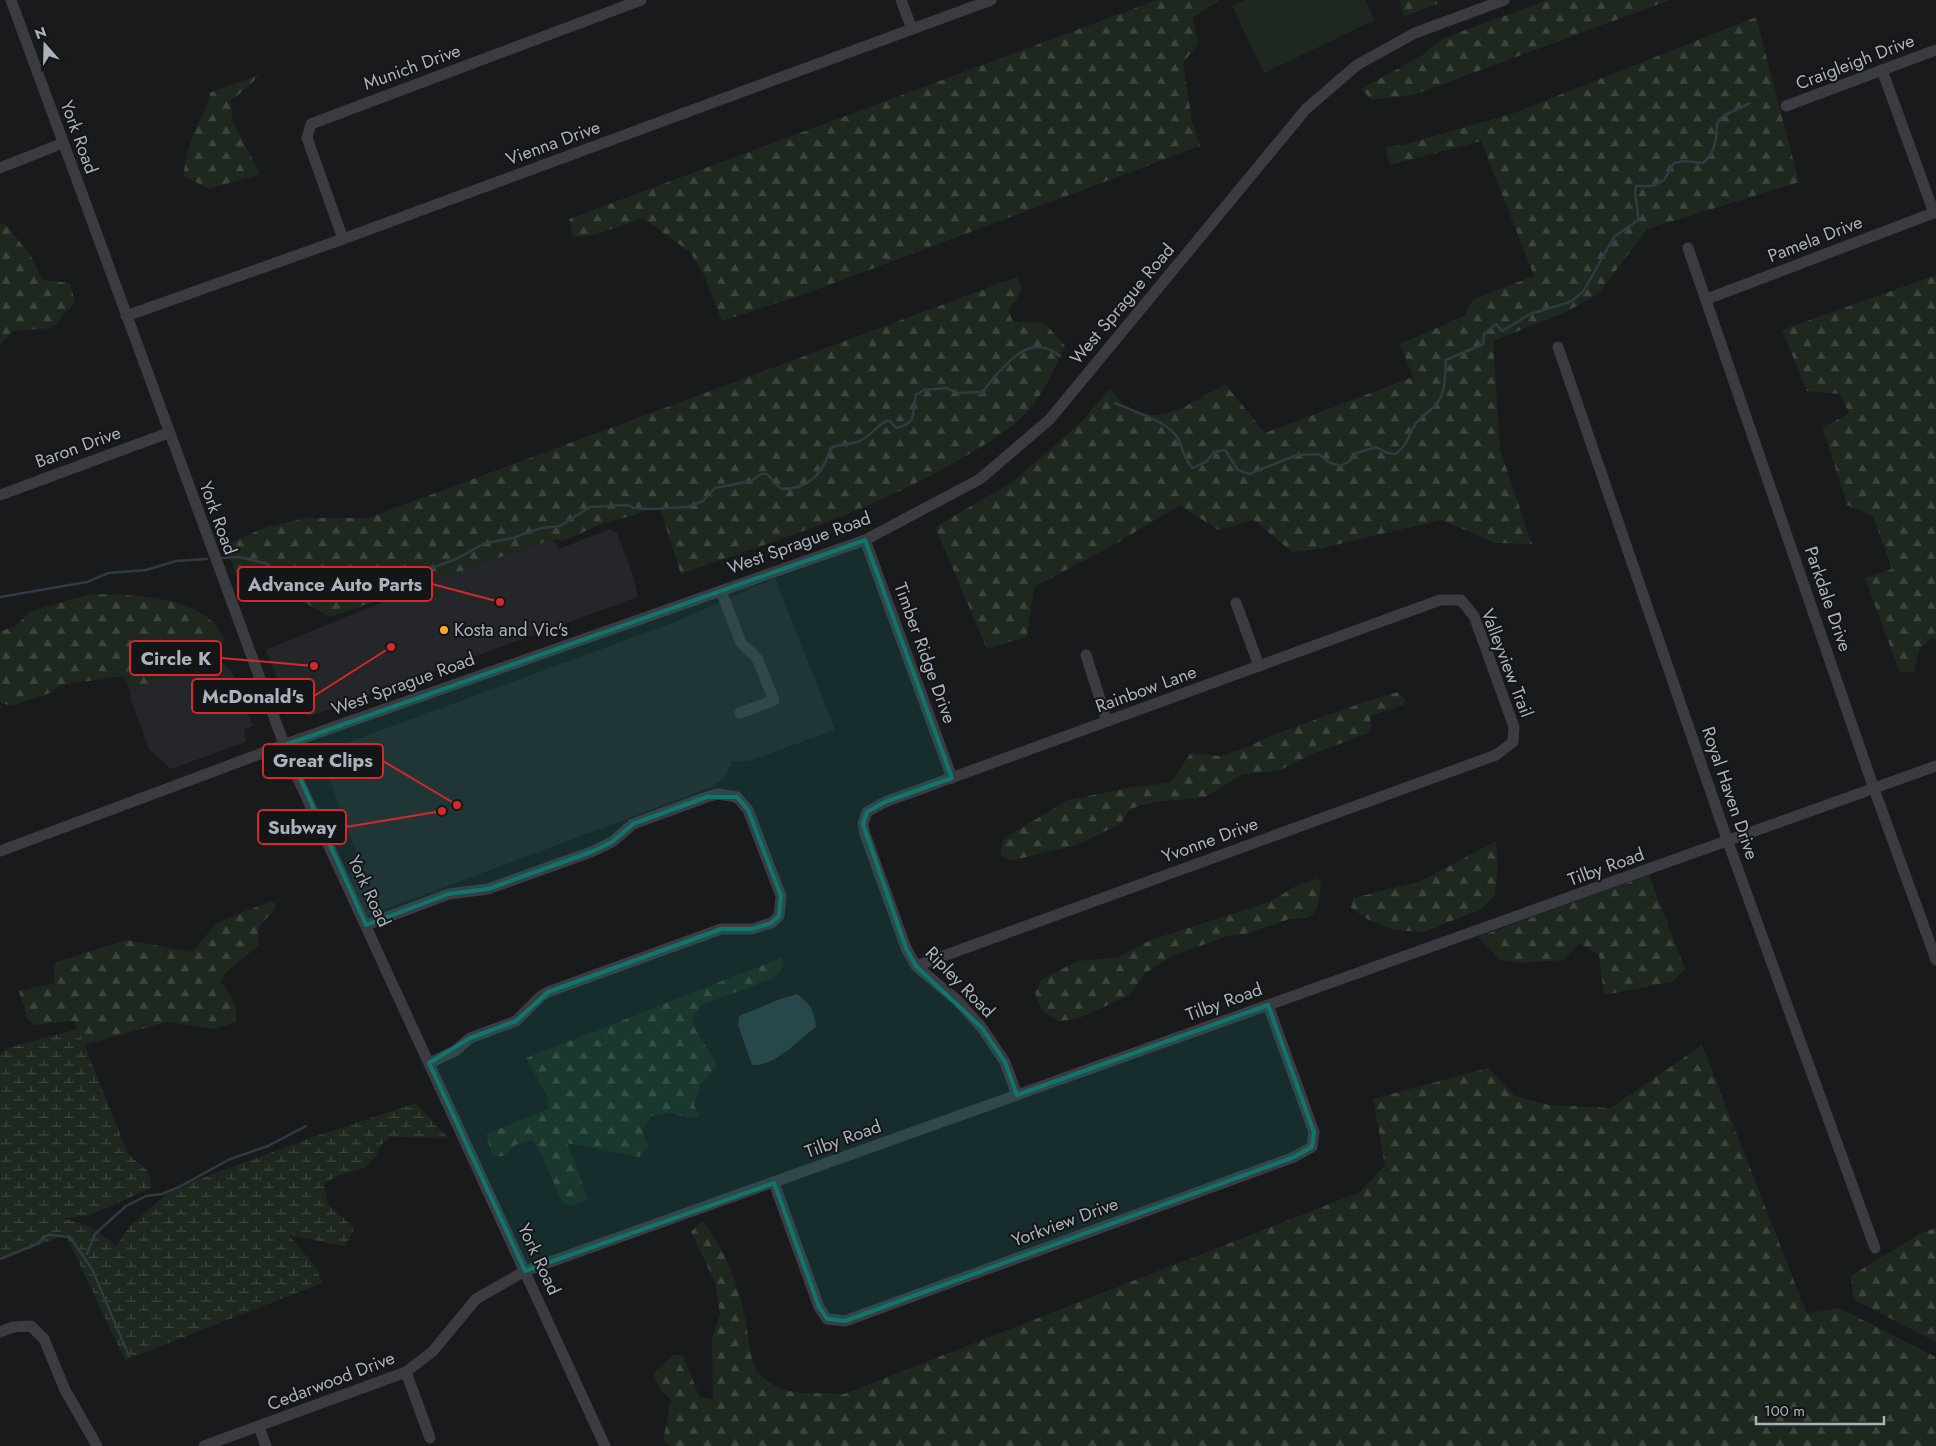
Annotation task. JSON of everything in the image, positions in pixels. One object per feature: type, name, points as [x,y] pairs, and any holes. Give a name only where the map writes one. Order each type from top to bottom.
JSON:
[{"type":"street","name":"York Road","points":[[11,0],[168,433],[292,766],[605,1446]]},
{"type":"street","name":"Munich Drive","points":[[343,240],[306,138],[311,124],[641,0]]},
{"type":"street","points":[[901,0],[912,30]]},
{"type":"street","name":"Vienna Drive","points":[[126,316],[343,240],[991,0]]},
{"type":"street","name":"West Sprague Road","points":[[0,851],[285,745],[865,540],[980,479],[1050,419],[1306,109],[1358,65],[1415,33],[1504,0]]},
{"type":"street","name":"Craigleigh Drive","points":[[1786,106],[1936,50]]},
{"type":"street","points":[[1882,70],[1935,212]]},
{"type":"street","points":[[0,168],[63,143]]},
{"type":"street","name":"Pamela Drive","points":[[1707,299],[1935,212]]},
{"type":"street","name":"Parkdale Drive","points":[[1688,248],[1874,789],[1936,960]]},
{"type":"street","name":"Royal Haven Drive","points":[[1558,347],[1728,842],[1875,1248]]},
{"type":"street","name":"Baron Drive","points":[[0,494],[168,433]]},
{"type":"street","name":"Timber Ridge Drive","points":[[865,540],[952,778]]},
{"type":"street","points":[[721,590],[741,643],[758,658],[774,700],[740,713]]},
{"type":"street","name":"Rainbow Lane","points":[[865,834],[863,824],[867,812],[885,802],[1440,600],[1461,600]]},
{"type":"street","name":"Valleyview Trail","points":[[1461,600],[1474,616],[1514,727],[1513,742]]},
{"type":"street","points":[[1236,603],[1259,666]]},
{"type":"street","points":[[1086,655],[1107,721]]},
{"type":"street","name":"Yvonne Drive","points":[[916,966],[1496,755],[1513,742]]},
{"type":"street","name":"Tilby Road","points":[[525,1271],[774,1184],[1936,766]]},
{"type":"street","points":[[366,926],[449,894],[488,889],[591,852],[612,842],[634,824],[707,797],[728,794],[737,797],[748,810],[781,896],[779,916],[771,923],[752,929],[721,929],[548,992],[540,997],[516,1021],[470,1038],[455,1051],[429,1063]]},
{"type":"street","name":"Ripley Road","points":[[865,834],[906,948],[916,966],[958,1001],[982,1028],[1005,1062],[1017,1095]]},
{"type":"street","name":"Yorkview Drive","points":[[774,1184],[819,1307],[826,1319],[845,1321],[1294,1157],[1312,1147],[1314,1132],[1268,1005]]},
{"type":"street","name":"Cedarwood Drive","points":[[204,1446],[406,1372],[433,1351],[476,1299],[525,1271]]},
{"type":"street","points":[[0,1332],[13,1327],[31,1326],[44,1339],[64,1390],[97,1446]]},
{"type":"street","points":[[406,1372],[430,1438]]},
{"type":"street","points":[[259,1427],[266,1446]]},
{"type":"highlighted area","points":[[865,540],[952,778],[885,802],[867,812],[863,824],[906,948],[916,966],[982,1028],[1005,1062],[1017,1095],[1268,1005],[1314,1132],[1312,1147],[1294,1157],[845,1321],[827,1319],[819,1307],[774,1183],[525,1271],[429,1063],[470,1038],[516,1021],[548,992],[721,929],[752,929],[771,923],[779,916],[781,896],[748,810],[737,797],[707,797],[633,824],[612,842],[591,852],[488,889],[449,894],[366,925],[285,745]]},
{"type":"shaded area","points":[[610,529],[617,533],[633,575],[638,597],[314,715],[304,714],[291,707],[265,650],[449,575],[553,539],[559,549]]},
{"type":"shaded area","points":[[775,578],[835,730],[749,761],[732,761],[725,777],[712,787],[367,916],[349,874],[359,860],[323,761],[327,750],[675,622]]},
{"type":"shaded area","points":[[215,658],[231,670],[253,726],[244,730],[246,742],[171,769],[149,749],[130,698],[131,691]]},
{"type":"shaded area","points":[[797,994],[811,1008],[816,1027],[778,1057],[769,1062],[752,1065],[738,1025],[739,1016]]},
{"type":"green space","points":[[1157,0],[1220,0],[1193,17],[1198,44],[1183,63],[1192,121],[1200,146],[802,295],[722,321],[704,275],[691,253],[643,218],[594,235],[573,237],[569,219]]},
{"type":"green space","points":[[1244,0],[1365,0],[1375,20],[1264,73],[1232,6]]},
{"type":"green space","points":[[1400,0],[1437,0],[1439,3],[1403,17]]},
{"type":"green space","points":[[1548,0],[1670,0],[1413,95],[1372,100],[1361,89],[1421,56],[1444,38]]},
{"type":"green space","points":[[1756,17],[1799,182],[1647,229],[1599,293],[1566,312],[1493,341],[1500,449],[1532,544],[1496,543],[1441,520],[1318,549],[1292,552],[1254,520],[1218,530],[1180,505],[1117,543],[1034,587],[1027,636],[987,649],[935,527],[1014,481],[1082,421],[1110,388],[1128,408],[1153,415],[1166,413],[1190,404],[1225,384],[1265,433],[1413,377],[1400,344],[1464,316],[1474,299],[1534,276],[1481,141],[1390,165],[1385,147],[1403,145],[1514,113]]},
{"type":"green space","points":[[259,75],[248,87],[230,101],[233,122],[260,174],[209,189],[184,176],[190,145],[210,96],[209,93]]},
{"type":"green space","points":[[5,223],[32,258],[43,280],[70,283],[75,302],[52,328],[12,331],[0,346],[0,224]]},
{"type":"green space","points":[[1936,275],[1936,641],[1932,638],[1920,648],[1914,671],[1900,673],[1865,578],[1892,569],[1873,516],[1847,505],[1823,428],[1849,413],[1840,394],[1807,391],[1782,330]]},
{"type":"green space","points":[[1017,277],[1022,289],[1009,311],[1013,322],[1045,323],[1065,346],[1039,397],[1020,419],[979,448],[929,477],[895,493],[825,523],[681,574],[659,505],[635,515],[604,523],[563,541],[553,539],[330,617],[257,575],[238,579],[225,545],[266,527],[307,518],[368,518]]},
{"type":"green space","points":[[90,594],[153,598],[185,606],[199,612],[212,621],[225,639],[215,658],[131,691],[123,676],[61,685],[50,693],[11,706],[0,702],[0,631],[15,627],[29,612]]},
{"type":"green space","points":[[1398,692],[1406,701],[1403,705],[1370,716],[1371,732],[1318,752],[1278,771],[1243,774],[1205,797],[1154,802],[1130,809],[1120,824],[1077,845],[1010,861],[1000,855],[1004,838],[1068,800],[1134,787],[1170,783],[1191,753],[1220,756],[1364,702]]},
{"type":"green space","points":[[1496,841],[1498,865],[1495,895],[1481,909],[1424,932],[1394,930],[1369,920],[1351,908],[1353,898],[1419,882]]},
{"type":"green space","points":[[1649,875],[1685,969],[1672,982],[1604,995],[1599,955],[1580,943],[1563,960],[1520,963],[1500,960],[1478,937]]},
{"type":"green space","points":[[1318,878],[1321,885],[1317,910],[1308,918],[1289,919],[1250,933],[1228,936],[1172,956],[1144,974],[1130,995],[1077,1019],[1059,1021],[1041,1009],[1035,993],[1041,980],[1077,961],[1116,958],[1151,940],[1269,902],[1296,886]]},
{"type":"green space","points":[[271,901],[277,905],[260,925],[259,945],[225,973],[221,983],[233,1001],[236,1011],[236,1022],[214,1029],[167,1022],[83,1045],[74,1021],[35,1025],[28,1020],[19,991],[54,983],[54,963],[126,940],[192,952],[217,923]]},
{"type":"green space","points":[[781,958],[784,966],[774,978],[701,1005],[692,1021],[717,1066],[701,1084],[694,1105],[700,1117],[688,1118],[671,1113],[651,1116],[642,1130],[649,1148],[639,1157],[567,1143],[588,1200],[571,1206],[562,1203],[542,1156],[532,1140],[515,1145],[503,1156],[493,1157],[486,1134],[548,1109],[547,1096],[526,1058]]},
{"type":"green space","points":[[78,1029],[128,1154],[149,1172],[151,1188],[88,1216],[62,1218],[92,1227],[116,1246],[130,1226],[152,1206],[167,1194],[191,1182],[319,1135],[416,1103],[448,1138],[390,1137],[380,1146],[376,1156],[364,1168],[339,1175],[324,1184],[328,1205],[355,1228],[345,1246],[289,1235],[317,1269],[322,1283],[125,1360],[66,1235],[0,1260],[0,1055],[10,1047]]},
{"type":"green space","points":[[1702,1045],[1807,1314],[1839,1308],[1936,1357],[1936,1446],[670,1446],[663,1441],[671,1400],[662,1391],[653,1374],[673,1355],[683,1355],[699,1396],[713,1400],[712,1339],[720,1314],[715,1282],[691,1232],[702,1221],[724,1254],[734,1278],[745,1317],[751,1353],[758,1372],[774,1385],[786,1390],[803,1393],[844,1394],[1360,1192],[1385,1165],[1373,1099],[1488,1068],[1515,1096],[1549,1105],[1611,1108]]},
{"type":"green space","points":[[1936,1228],[1936,1342],[1853,1299],[1851,1276],[1921,1233]]},
{"type":"waterway","points":[[1115,403],[1166,426],[1177,437],[1188,462],[1193,468],[1207,461],[1214,452],[1225,450],[1238,470],[1249,474],[1297,455],[1319,454],[1328,462],[1340,466],[1350,461],[1357,453],[1376,447],[1388,453],[1396,454],[1405,445],[1417,421],[1439,401],[1444,384],[1446,360],[1483,344],[1484,334],[1496,324],[1502,331],[1530,314],[1570,302],[1583,292],[1614,237],[1638,220],[1636,186],[1653,186],[1664,180],[1674,163],[1683,161],[1703,163],[1710,155],[1714,145],[1717,123],[1723,116],[1750,103]]},
{"type":"waterway","points":[[222,558],[239,557],[268,564],[274,572],[302,578],[313,587],[328,592],[335,592],[429,569],[456,559],[485,543],[513,538],[541,528],[560,526],[590,507],[628,505],[634,508],[649,509],[687,507],[703,501],[715,488],[751,481],[761,474],[767,474],[781,489],[800,486],[814,478],[819,472],[831,448],[862,440],[889,420],[896,428],[908,423],[913,416],[916,395],[924,390],[947,388],[957,393],[978,392],[982,394],[1004,367],[1025,350],[1043,347],[1060,356]]},
{"type":"waterway","points":[[0,597],[87,582],[108,573],[146,570],[176,561],[207,559]]},
{"type":"waterway","points":[[87,1254],[95,1234],[126,1206],[146,1196],[162,1194],[179,1187],[230,1159],[268,1146],[306,1126]]},
{"type":"waterway","points":[[0,1259],[39,1243],[43,1237],[50,1235],[70,1237],[92,1269],[129,1356]]},
{"type":"place","name":"Advance Auto Parts","points":[[500,602]]},
{"type":"place","name":"Kosta and Vic's","points":[[444,630]]},
{"type":"place","name":"McDonald's","points":[[391,647]]},
{"type":"place","name":"Circle K","points":[[314,666]]},
{"type":"place","name":"Great Clips","points":[[457,805]]},
{"type":"place","name":"Subway","points":[[442,811]]}]
